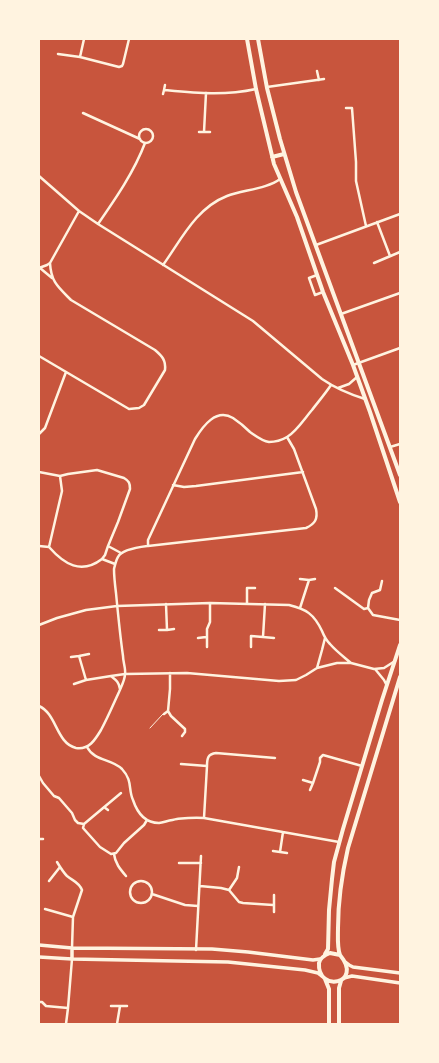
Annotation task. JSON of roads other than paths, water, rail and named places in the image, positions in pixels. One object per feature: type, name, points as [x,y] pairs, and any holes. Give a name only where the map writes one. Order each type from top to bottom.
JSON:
[{"type":"highway","points":[[247,39],[256,89],[274,164],[297,217],[316,275],[353,365],[400,499]]},
{"type":"highway","points":[[258,39],[267,88],[284,154],[298,199],[400,475]]},
{"type":"highway","points":[[272,157],[284,154]]},
{"type":"highway","points":[[290,201],[298,199]]},
{"type":"highway","points":[[370,412],[376,409]]},
{"type":"highway","points":[[329,1024],[329,989],[320,968],[320,959],[328,949],[329,910],[332,879],[339,842],[382,700],[399,653],[400,645]]},
{"type":"highway","points":[[339,1024],[339,988],[347,972],[346,962],[340,955],[338,942],[338,910],[342,876],[346,855],[400,677]]},
{"type":"highway","points":[[382,700],[392,702]]},
{"type":"highway","points":[[325,954],[330,953],[340,955]]},
{"type":"highway","points":[[324,978],[330,982],[343,979]]},
{"type":"main road","points":[[39,946],[234,951],[313,960],[320,959]]},
{"type":"main road","points":[[72,948],[72,959]]},
{"type":"main road","points":[[39,957],[228,962],[312,971],[318,973],[324,978]]},
{"type":"main road","points":[[346,962],[353,967],[400,973]]},
{"type":"main road","points":[[343,979],[352,976],[400,983]]},
{"type":"street","points":[[80,57],[84,39]]},
{"type":"street","points":[[58,54],[80,57],[119,67],[123,64],[129,39]]},
{"type":"street","points":[[317,71],[319,80]]},
{"type":"street","points":[[267,88],[324,79]]},
{"type":"street","points":[[163,94],[165,85]]},
{"type":"street","points":[[164,90],[228,93],[256,89]]},
{"type":"street","points":[[204,132],[206,93]]},
{"type":"street","points":[[346,108],[352,108],[356,181],[366,226]]},
{"type":"street","points":[[83,114],[140,139],[145,143]]},
{"type":"street","points":[[140,139],[140,134],[143,130],[152,132],[153,138],[151,141],[145,143]]},
{"type":"street","points":[[199,132],[210,132]]},
{"type":"street","points":[[98,224],[139,159],[145,143]]},
{"type":"street","points":[[39,176],[79,211],[98,224],[253,321],[317,376],[337,389],[365,399]]},
{"type":"street","points":[[163,265],[196,217],[218,200],[272,184],[280,179]]},
{"type":"street","points":[[40,268],[47,266],[50,263],[79,211]]},
{"type":"street","points":[[316,245],[400,214]]},
{"type":"street","points":[[377,222],[390,256]]},
{"type":"street","points":[[374,263],[400,252]]},
{"type":"street","points":[[50,263],[52,278]]},
{"type":"street","points":[[39,356],[129,409],[139,408],[144,405],[165,370],[166,364],[162,356],[155,350],[71,300],[52,278],[40,268]]},
{"type":"street","points":[[316,275],[309,278],[315,295],[323,292]]},
{"type":"street","points":[[341,314],[400,293]]},
{"type":"street","points":[[353,365],[400,348]]},
{"type":"street","points":[[39,434],[45,428],[66,372]]},
{"type":"street","points":[[337,389],[349,384],[357,377]]},
{"type":"street","points":[[148,546],[148,540],[195,439],[203,427],[213,418],[226,415],[233,418],[254,435],[268,442],[278,440],[287,437],[299,425],[331,385]]},
{"type":"street","points":[[39,706],[49,713],[60,736],[70,745],[80,748],[87,747],[97,737],[107,719],[120,690],[125,674],[114,572],[115,564],[121,553],[130,549],[148,546],[306,528],[315,522],[317,515],[316,509],[294,449],[287,437]]},
{"type":"street","points":[[390,448],[400,444]]},
{"type":"street","points":[[39,472],[60,476],[97,470],[124,478],[130,484],[130,489],[123,509],[105,555],[93,566],[88,567],[73,565],[61,559],[49,547],[39,546]]},
{"type":"street","points":[[173,485],[184,487],[196,486],[303,472]]},
{"type":"street","points":[[49,547],[62,491],[60,476]]},
{"type":"street","points":[[108,546],[121,553]]},
{"type":"street","points":[[102,559],[115,564]]},
{"type":"street","points":[[300,579],[315,579]]},
{"type":"street","points":[[300,608],[309,580]]},
{"type":"street","points":[[382,581],[380,590],[372,593],[368,608],[373,615],[400,620]]},
{"type":"street","points":[[247,604],[247,588],[255,588]]},
{"type":"street","points":[[335,588],[364,609],[368,608]]},
{"type":"street","points":[[39,625],[86,610],[117,606],[210,603],[289,605],[300,608],[312,615],[325,638],[334,649],[351,663]]},
{"type":"street","points":[[207,647],[206,637],[210,622],[210,603]]},
{"type":"street","points":[[166,604],[167,630]]},
{"type":"street","points":[[264,637],[265,604]]},
{"type":"street","points":[[159,630],[174,630]]},
{"type":"street","points":[[251,647],[251,636],[274,638]]},
{"type":"street","points":[[198,638],[206,637]]},
{"type":"street","points":[[317,668],[325,638]]},
{"type":"street","points":[[71,657],[90,654]]},
{"type":"street","points":[[79,656],[86,680]]},
{"type":"street","points":[[74,684],[86,680],[125,674],[170,673],[194,673],[291,680],[301,678],[317,668],[337,663],[351,663],[374,669],[384,668],[396,660]]},
{"type":"street","points":[[374,669],[387,685]]},
{"type":"street","points":[[170,673],[168,711],[171,716],[185,728],[185,732],[182,736]]},
{"type":"street","points":[[111,676],[119,684],[120,690]]},
{"type":"street","points":[[164,714],[168,711]]},
{"type":"street","points":[[87,747],[90,753],[94,756],[117,765],[123,770],[130,781],[132,799],[140,814],[152,822],[159,823],[191,817],[204,818],[339,842]]},
{"type":"street","points":[[204,818],[208,757],[212,753],[275,758]]},
{"type":"street","points":[[310,790],[322,755],[362,766]]},
{"type":"street","points":[[181,764],[207,766]]},
{"type":"street","points":[[39,776],[42,783],[54,796],[59,798],[72,813],[78,823],[84,824],[121,793]]},
{"type":"street","points":[[303,780],[313,783]]},
{"type":"street","points":[[104,807],[108,810]]},
{"type":"street","points":[[114,854],[144,825],[147,820]]},
{"type":"street","points":[[84,824],[83,828],[100,847],[111,854],[114,854]]},
{"type":"street","points":[[280,852],[283,832]]},
{"type":"street","points":[[273,851],[287,853]]},
{"type":"street","points":[[114,854],[117,865],[126,876]]},
{"type":"street","points":[[196,950],[201,856]]},
{"type":"street","points":[[57,862],[67,876],[78,882],[82,890],[73,917],[72,948]]},
{"type":"street","points":[[179,863],[201,863]]},
{"type":"street","points":[[49,881],[60,867]]},
{"type":"street","points":[[229,890],[237,878],[240,867]]},
{"type":"street","points":[[138,881],[143,881],[149,884],[152,894],[150,899],[137,902],[130,895],[130,889],[133,884],[138,881]]},
{"type":"street","points":[[200,886],[229,890],[239,902],[273,905]]},
{"type":"street","points":[[152,894],[185,904],[198,906]]},
{"type":"street","points":[[274,895],[274,912]]},
{"type":"street","points":[[45,909],[73,917]]},
{"type":"street","points":[[66,1024],[72,959]]},
{"type":"street","points":[[39,1002],[42,1002],[46,1006],[68,1008]]},
{"type":"street","points":[[111,1006],[127,1006]]},
{"type":"street","points":[[117,1024],[120,1006]]},
{"type":"lane","points":[[150,728],[164,714]]}]
